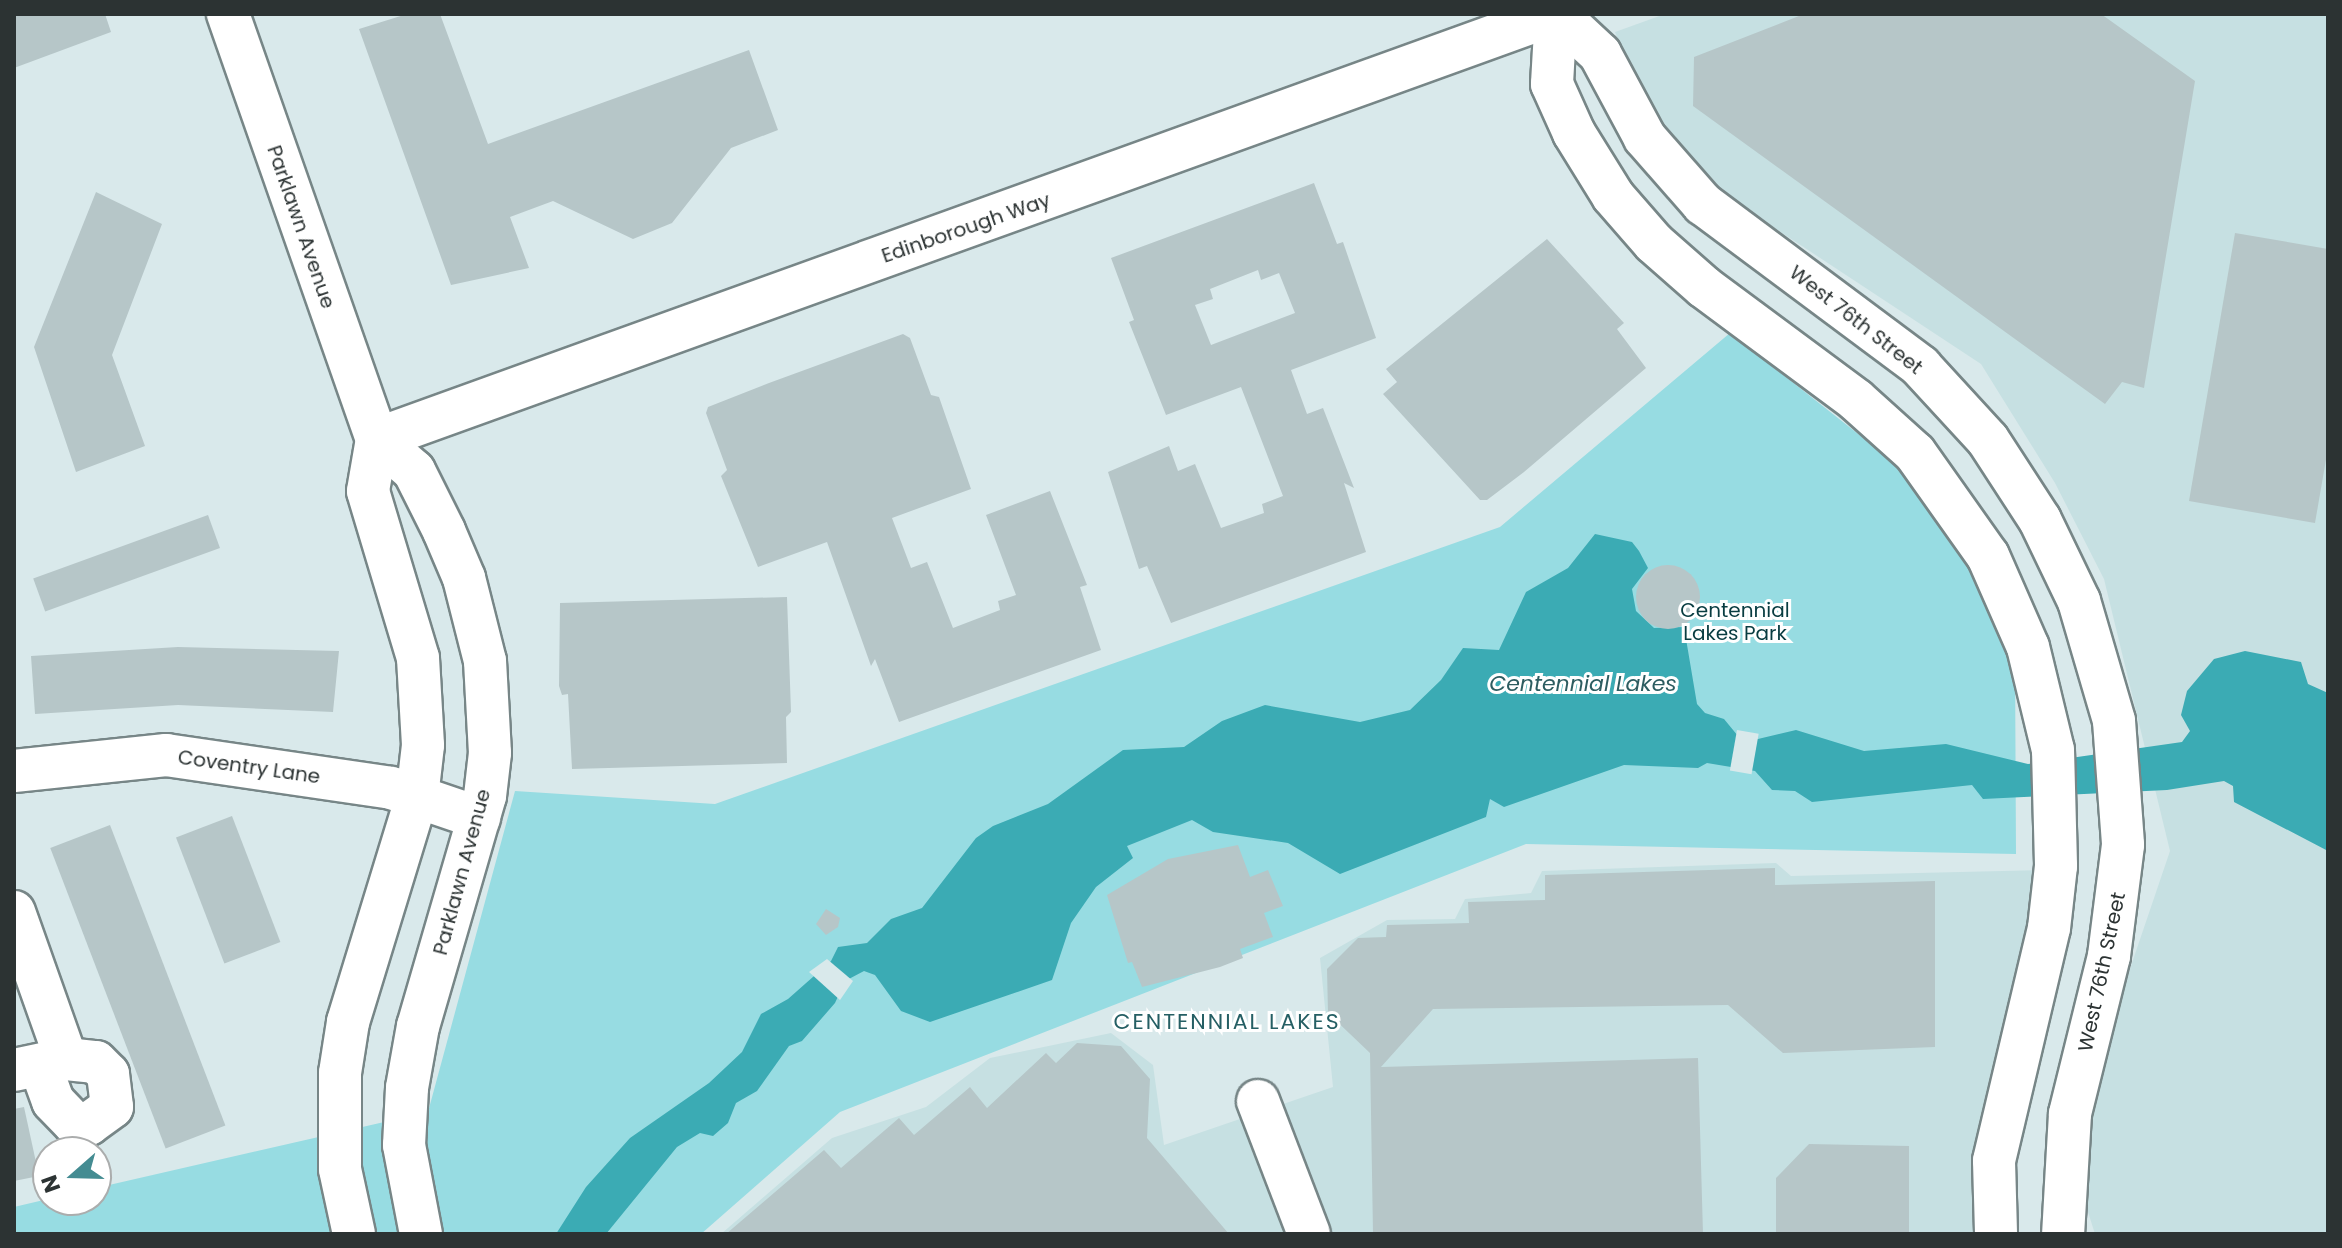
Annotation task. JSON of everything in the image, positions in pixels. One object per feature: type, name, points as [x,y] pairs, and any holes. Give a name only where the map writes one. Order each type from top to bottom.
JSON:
[{"type":"street","name":"Parklawn Avenue","points":[[228,14],[377,439],[368,491],[407,614],[423,701],[417,797],[348,1022],[340,1073],[340,1169],[354,1234]]},
{"type":"street","name":"Edinborough Way","points":[[377,439],[1556,14]]},
{"type":"street","name":"West 76th Street","points":[[1556,14],[1600,54],[1645,138],[1693,194],[1920,366],[1988,440],[2060,555],[2097,650],[2114,721],[2122,867],[2103,985],[2070,1114],[2063,1234]]},
{"type":"street","points":[[1556,14],[1552,84],[1574,133],[1613,196],[1654,243],[1704,287],[1856,400],[1915,453],[1972,529],[2011,601],[2042,693],[2050,733],[2056,866],[2049,928],[1994,1161],[1996,1234]]},
{"type":"street","name":"Parklawn Avenue","points":[[377,439],[414,471],[464,578],[478,620],[490,724],[479,818],[418,1026],[407,1088],[404,1145],[421,1234]]},
{"type":"street","name":"Coventry Lane","points":[[14,771],[166,755],[391,788],[479,818]]},
{"type":"street","points":[[14,912],[40,1065]]},
{"type":"street","points":[[1258,1101],[1309,1234]]},
{"type":"shaded area","points":[[1665,14],[2328,14],[2328,1234],[2095,1234],[2075,1171],[2116,1010],[2170,851],[2104,579],[2055,483],[1981,364],[1714,188],[1638,89],[1615,32]]},
{"type":"shaded area","points":[[1776,863],[1791,876],[2040,870],[1983,1234],[721,1234],[832,1138],[926,1107],[990,1058],[1111,1033],[1153,1065],[1164,1145],[1333,1087],[1320,958],[1387,920],[1455,919],[1465,899],[1531,893],[1542,871]]},
{"type":"green space","name":"Centennial Lakes Park","points":[[1730,333],[1933,493],[2015,655],[2016,854],[1526,844],[840,1112],[701,1234],[14,1234],[14,1207],[32,1203],[32,1216],[112,1216],[112,1184],[428,1112],[515,791],[715,804],[1500,527]]},
{"type":"water","name":"Centennial Lakes","points":[[1595,534],[1632,542],[1639,551],[1648,568],[1632,589],[1636,611],[1654,628],[1684,627],[1697,704],[1705,713],[1724,719],[1738,736],[1758,739],[1796,730],[1864,751],[1946,744],[2028,764],[2182,742],[2190,731],[2181,715],[2187,691],[2214,659],[2245,651],[2301,662],[2308,684],[2328,693],[2328,851],[2234,802],[2233,786],[2224,781],[2167,790],[1983,799],[1972,785],[1812,802],[1795,791],[1772,790],[1755,771],[1707,763],[1698,768],[1624,765],[1504,807],[1490,799],[1486,817],[1340,874],[1288,843],[1213,832],[1192,820],[1127,846],[1133,858],[1096,887],[1071,923],[1052,980],[930,1022],[901,1011],[875,975],[864,971],[845,981],[835,1003],[802,1041],[789,1046],[757,1091],[736,1103],[728,1123],[713,1136],[700,1133],[677,1147],[606,1234],[556,1234],[586,1187],[630,1138],[709,1083],[742,1052],[761,1014],[788,999],[831,961],[838,947],[867,943],[891,919],[922,908],[976,838],[993,826],[1048,804],[1123,750],[1184,747],[1222,721],[1265,705],[1360,722],[1410,710],[1441,680],[1463,648],[1499,650],[1526,592],[1568,568]]},
{"type":"pier","points":[[1737,730],[1759,734],[1752,774],[1730,770]]},
{"type":"pier","points":[[827,959],[853,981],[840,1000],[809,972]]},
{"type":"building","points":[[14,14],[105,14],[111,32],[14,68]]},
{"type":"building","points":[[407,14],[440,14],[488,144],[749,50],[778,130],[731,148],[672,223],[633,239],[553,201],[510,217],[529,268],[451,285],[359,29]]},
{"type":"building","points":[[1804,14],[2101,14],[2195,81],[2144,388],[2122,382],[2105,404],[1693,106],[1694,57]]},
{"type":"building","points":[[1314,183],[1337,244],[1343,242],[1376,338],[1291,370],[1307,414],[1323,408],[1354,488],[1344,483],[1366,552],[1171,623],[1147,566],[1139,569],[1108,472],[1169,446],[1178,471],[1195,464],[1221,528],[1264,513],[1262,504],[1283,496],[1241,387],[1166,415],[1129,322],[1134,320],[1111,258]],"holes":[[[1258,270],[1261,280],[1279,273],[1295,313],[1211,345],[1195,305],[1213,299],[1210,289]]]},
{"type":"building","points":[[96,192],[162,224],[112,355],[145,446],[76,472],[34,347]]},
{"type":"building","points":[[2235,233],[2328,249],[2328,448],[2315,523],[2189,501]]},
{"type":"building","points":[[1547,239],[1624,323],[1617,329],[1646,368],[1524,472],[1487,500],[1480,500],[1383,394],[1397,382],[1386,369]]},
{"type":"building","points":[[903,334],[910,338],[931,395],[939,397],[971,489],[892,518],[911,568],[927,562],[953,628],[1000,610],[998,601],[1016,595],[986,515],[1050,491],[1087,585],[1080,587],[1101,650],[899,722],[875,659],[871,666],[827,542],[758,567],[721,476],[727,470],[706,413],[708,407]]},
{"type":"building","points":[[208,515],[220,548],[45,612],[33,579]]},
{"type":"building","points":[[1662,565],[1674,565],[1691,574],[1698,585],[1698,609],[1691,620],[1674,629],[1662,629],[1650,624],[1641,615],[1636,603],[1636,591],[1641,579],[1650,570]]},
{"type":"building","points":[[787,597],[791,712],[786,717],[787,763],[572,769],[568,694],[562,695],[559,686],[560,603]]},
{"type":"building","points":[[178,647],[339,651],[333,712],[178,705],[35,714],[31,656]]},
{"type":"building","points":[[232,816],[280,942],[224,964],[176,838]]},
{"type":"building","points":[[110,825],[225,1126],[166,1149],[50,848]]},
{"type":"building","points":[[1238,845],[1250,877],[1268,870],[1283,906],[1264,913],[1273,937],[1240,949],[1243,958],[1220,967],[1142,987],[1132,962],[1128,963],[1107,895],[1168,859]]},
{"type":"building","points":[[1775,868],[1775,885],[1935,881],[1935,1047],[1783,1053],[1728,1005],[1433,1009],[1381,1067],[1698,1058],[1703,1234],[1373,1234],[1370,1053],[1328,1013],[1327,969],[1358,938],[1386,937],[1387,925],[1469,923],[1468,902],[1545,900],[1545,875]]},
{"type":"building","points":[[826,909],[840,918],[838,927],[826,935],[816,924]]},
{"type":"building","points":[[1077,1043],[1121,1046],[1150,1079],[1147,1138],[1229,1234],[726,1234],[824,1150],[841,1168],[899,1118],[914,1135],[970,1087],[987,1108],[1046,1053],[1056,1063]]},
{"type":"building","points":[[24,1107],[32,1144],[32,1177],[14,1181],[14,1109]]},
{"type":"building","points":[[1809,1144],[1909,1146],[1909,1234],[1776,1234],[1776,1178]]},
{"type":"district","name":"CENTENNIAL LAKES","points":[[1227,1022]]}]
